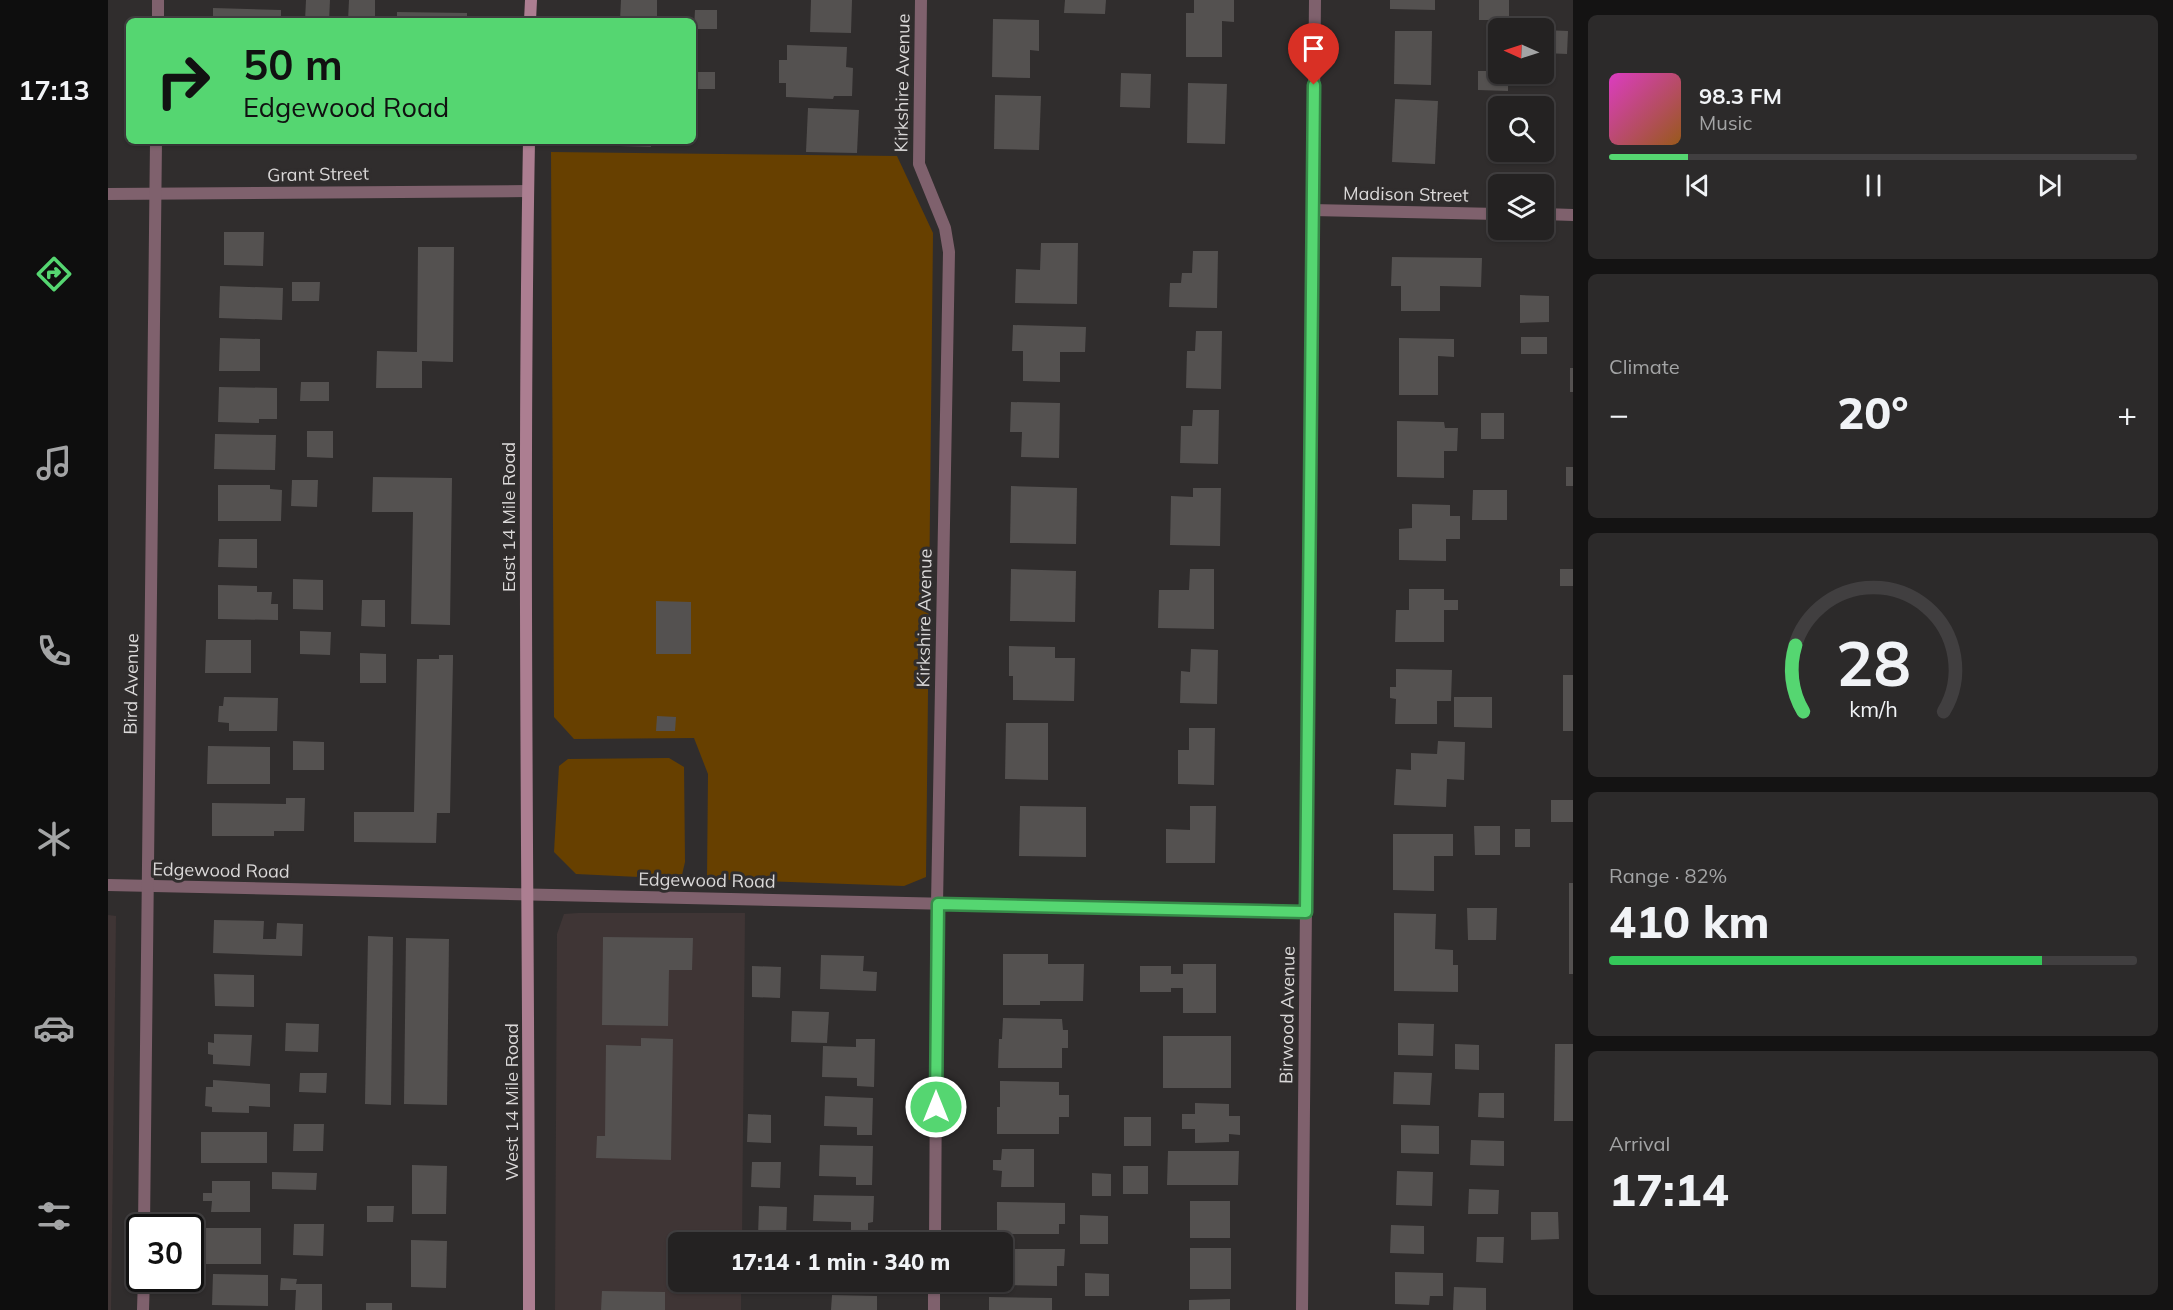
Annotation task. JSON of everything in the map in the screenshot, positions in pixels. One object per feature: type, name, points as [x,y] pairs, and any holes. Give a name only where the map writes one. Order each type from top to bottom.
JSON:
[{"type":"main road","points":[[530,18],[531,0]]},
{"type":"main road","name":"East 14 Mile Road","points":[[527,894],[526,425],[529,144]]},
{"type":"main road","name":"West 14 Mile Road","points":[[527,894],[529,1310]]},
{"type":"street","points":[[158,0],[158,18]]},
{"type":"street","name":"Kirkshire Avenue","points":[[921,0],[919,164],[945,228],[949,252],[935,1232]]},
{"type":"street","name":"Birwood Avenue","points":[[1302,1310],[1315,0]]},
{"type":"street","name":"Bird Avenue","points":[[144,1214],[156,144]]},
{"type":"street","name":"Grant Street","points":[[108,194],[528,190]]},
{"type":"street","name":"Madison Street","points":[[1312,210],[1488,214]]},
{"type":"street","points":[[1554,214],[1573,215]]},
{"type":"street","name":"Edgewood Road","points":[[108,885],[1306,912]]},
{"type":"street","points":[[143,1310],[144,1292]]},
{"type":"street","points":[[934,1292],[934,1310]]},
{"type":"shaded area","points":[[551,152],[897,156],[933,233],[926,877],[904,886],[707,879],[708,774],[694,738],[574,739],[554,717]]},
{"type":"shaded area","points":[[669,758],[684,767],[685,862],[681,879],[576,874],[554,852],[559,766],[568,759]]},
{"type":"shaded area","points":[[745,913],[742,1232],[668,1232],[668,1292],[741,1292],[741,1310],[555,1310],[557,934],[564,914]]},
{"type":"shaded area","points":[[108,915],[116,916],[111,1310],[108,1310]]},
{"type":"building","points":[[306,0],[330,0],[329,18],[305,18]]},
{"type":"building","points":[[349,0],[375,0],[375,18],[348,18]]},
{"type":"building","points":[[621,0],[657,0],[657,18],[620,18]]},
{"type":"building","points":[[811,0],[852,0],[851,33],[810,32]]},
{"type":"building","points":[[1065,0],[1106,0],[1105,14],[1064,13]]},
{"type":"building","points":[[1194,0],[1234,0],[1234,22],[1222,21],[1222,57],[1186,57],[1186,13],[1194,13]]},
{"type":"building","points":[[1390,0],[1435,0],[1435,10],[1390,9]]},
{"type":"building","points":[[1479,0],[1509,0],[1509,18],[1479,20]]},
{"type":"building","points":[[213,8],[281,10],[281,18],[213,18]]},
{"type":"building","points":[[695,10],[717,10],[717,29],[696,29]]},
{"type":"building","points":[[397,12],[467,13],[467,18],[397,18]]},
{"type":"building","points":[[993,19],[1039,20],[1039,51],[1030,50],[1030,78],[992,77]]},
{"type":"building","points":[[1554,30],[1568,31],[1567,54],[1554,53]]},
{"type":"building","points":[[1395,31],[1432,31],[1431,85],[1394,84]]},
{"type":"building","points":[[787,45],[847,47],[846,67],[853,68],[852,96],[834,96],[833,99],[786,97],[786,83],[779,83],[779,60],[787,60]]},
{"type":"building","points":[[1478,71],[1488,71],[1488,84],[1508,84],[1508,91],[1478,90]]},
{"type":"building","points":[[696,72],[715,72],[715,89],[696,89]]},
{"type":"building","points":[[1121,73],[1151,74],[1150,108],[1120,107]]},
{"type":"building","points":[[1188,83],[1227,84],[1225,144],[1187,143]]},
{"type":"building","points":[[995,95],[1041,96],[1039,150],[994,149]]},
{"type":"building","points":[[1395,99],[1438,101],[1435,164],[1392,162]]},
{"type":"building","points":[[808,108],[859,110],[857,153],[806,152]]},
{"type":"building","points":[[619,144],[651,144],[651,147],[619,146]]},
{"type":"building","points":[[224,232],[264,232],[263,266],[224,265]]},
{"type":"building","points":[[1041,243],[1078,243],[1077,304],[1015,303],[1016,269],[1040,270]]},
{"type":"building","points":[[418,247],[454,247],[453,362],[422,361],[422,388],[376,388],[377,351],[417,352]]},
{"type":"building","points":[[1193,251],[1218,251],[1217,308],[1169,307],[1170,283],[1181,283],[1182,273],[1192,273]]},
{"type":"building","points":[[1392,257],[1482,258],[1481,287],[1440,286],[1440,311],[1401,311],[1401,286],[1391,286]]},
{"type":"building","points":[[292,282],[320,282],[319,301],[292,301]]},
{"type":"building","points":[[220,286],[283,288],[282,320],[219,318]]},
{"type":"building","points":[[1520,295],[1549,296],[1549,322],[1520,323]]},
{"type":"building","points":[[1013,325],[1086,327],[1085,352],[1060,352],[1060,382],[1023,381],[1023,351],[1012,351]]},
{"type":"building","points":[[1196,331],[1222,331],[1221,389],[1186,388],[1187,351],[1195,351]]},
{"type":"building","points":[[1521,337],[1547,337],[1547,354],[1521,354]]},
{"type":"building","points":[[220,338],[260,339],[260,371],[219,371]]},
{"type":"building","points":[[1399,338],[1454,339],[1454,357],[1438,356],[1438,395],[1399,395]]},
{"type":"building","points":[[1570,368],[1573,368],[1573,392],[1570,392]]},
{"type":"building","points":[[301,382],[329,382],[329,401],[300,401]]},
{"type":"building","points":[[219,387],[277,388],[277,419],[259,419],[259,423],[218,422]]},
{"type":"building","points":[[1011,402],[1060,403],[1059,458],[1021,457],[1022,432],[1010,432]]},
{"type":"building","points":[[1193,410],[1219,410],[1218,464],[1180,463],[1181,426],[1192,426]]},
{"type":"building","points":[[1481,413],[1504,413],[1504,439],[1481,439]]},
{"type":"building","points":[[1397,421],[1444,422],[1445,428],[1458,428],[1457,451],[1444,451],[1444,478],[1397,477]]},
{"type":"building","points":[[307,431],[333,431],[333,458],[307,457]]},
{"type":"building","points":[[215,434],[276,435],[275,470],[214,469]]},
{"type":"building","points":[[1566,467],[1573,467],[1573,486],[1566,486]]},
{"type":"building","points":[[373,477],[452,478],[450,625],[411,624],[413,512],[372,512]]},
{"type":"building","points":[[292,480],[318,480],[317,507],[291,506]]},
{"type":"building","points":[[218,485],[270,485],[270,489],[282,490],[281,521],[218,521]]},
{"type":"building","points":[[1011,486],[1077,488],[1076,544],[1010,543]]},
{"type":"building","points":[[1193,488],[1221,488],[1220,546],[1170,545],[1171,496],[1193,497]]},
{"type":"building","points":[[1473,490],[1507,490],[1507,520],[1472,520]]},
{"type":"building","points":[[1412,504],[1450,505],[1450,516],[1460,516],[1460,539],[1446,539],[1446,561],[1399,560],[1399,529],[1412,528]]},
{"type":"building","points":[[219,539],[257,539],[257,568],[218,567]]},
{"type":"building","points":[[1011,569],[1076,571],[1075,622],[1010,621]]},
{"type":"building","points":[[1190,569],[1214,569],[1214,629],[1158,628],[1159,590],[1189,590]]},
{"type":"building","points":[[1560,569],[1573,569],[1573,586],[1560,586]]},
{"type":"building","points":[[293,579],[323,580],[323,610],[293,609]]},
{"type":"building","points":[[218,585],[257,586],[257,592],[272,592],[271,604],[278,604],[278,620],[218,619]]},
{"type":"building","points":[[1409,589],[1444,589],[1444,600],[1458,600],[1458,610],[1444,610],[1444,642],[1395,642],[1396,610],[1409,610]]},
{"type":"building","points":[[362,600],[385,600],[385,627],[361,626]]},
{"type":"building","points":[[656,601],[691,602],[691,654],[656,654]]},
{"type":"building","points":[[300,631],[331,632],[330,655],[300,654]]},
{"type":"building","points":[[206,640],[251,640],[251,673],[205,673]]},
{"type":"building","points":[[1009,646],[1055,647],[1055,658],[1075,658],[1074,701],[1013,700],[1013,676],[1009,676]]},
{"type":"building","points":[[1191,649],[1218,650],[1217,704],[1180,703],[1181,671],[1190,672]]},
{"type":"building","points":[[360,653],[386,654],[386,683],[360,683]]},
{"type":"building","points":[[439,655],[453,655],[450,813],[437,813],[436,843],[354,842],[354,812],[414,812],[417,659],[439,659]]},
{"type":"building","points":[[1396,669],[1452,670],[1451,701],[1437,701],[1437,724],[1395,724],[1396,699],[1390,698],[1390,687],[1396,687]]},
{"type":"building","points":[[1563,675],[1573,675],[1573,731],[1563,731]]},
{"type":"building","points":[[224,697],[278,698],[277,731],[229,731],[229,723],[218,722],[219,706],[223,706]]},
{"type":"building","points":[[1454,697],[1492,697],[1492,728],[1454,727]]},
{"type":"building","points":[[657,716],[676,717],[675,731],[656,731]]},
{"type":"building","points":[[1006,723],[1048,723],[1048,780],[1005,779]]},
{"type":"building","points":[[1189,728],[1215,728],[1214,785],[1178,784],[1178,750],[1189,750]]},
{"type":"building","points":[[293,741],[324,742],[324,770],[293,770]]},
{"type":"building","points":[[1438,741],[1465,742],[1464,780],[1447,779],[1446,807],[1394,805],[1396,769],[1411,770],[1411,753],[1437,754]]},
{"type":"building","points":[[208,746],[270,747],[270,784],[207,784]]},
{"type":"building","points":[[286,798],[305,798],[304,831],[274,831],[274,836],[212,836],[212,803],[286,804]]},
{"type":"building","points":[[1551,800],[1573,800],[1573,822],[1551,822]]},
{"type":"building","points":[[1020,806],[1086,807],[1086,857],[1019,856]]},
{"type":"building","points":[[1190,806],[1216,806],[1215,863],[1166,863],[1166,829],[1190,830]]},
{"type":"building","points":[[1474,826],[1500,826],[1500,855],[1475,855]]},
{"type":"building","points":[[1515,829],[1530,829],[1530,847],[1515,847]]},
{"type":"building","points":[[1393,834],[1453,834],[1453,856],[1434,856],[1434,891],[1393,890]]},
{"type":"building","points":[[1569,883],[1573,883],[1573,974],[1569,974]]},
{"type":"building","points":[[1467,908],[1497,908],[1496,940],[1468,940]]},
{"type":"building","points":[[1394,913],[1436,914],[1435,949],[1453,950],[1453,965],[1458,965],[1458,992],[1394,991]]},
{"type":"building","points":[[214,920],[264,921],[263,939],[276,939],[277,923],[303,924],[302,956],[213,953]]},
{"type":"building","points":[[368,936],[393,937],[391,1105],[365,1104]]},
{"type":"building","points":[[603,937],[693,938],[692,970],[669,970],[668,1026],[602,1025]]},
{"type":"building","points":[[406,938],[449,939],[447,1105],[404,1104]]},
{"type":"building","points":[[1003,954],[1048,954],[1048,964],[1084,964],[1083,1001],[1040,1001],[1040,1005],[1003,1005]]},
{"type":"building","points":[[821,955],[864,956],[863,971],[877,972],[876,991],[820,989]]},
{"type":"building","points":[[1183,964],[1216,964],[1216,1013],[1183,1013],[1183,988],[1171,988],[1171,992],[1140,992],[1140,966],[1171,966],[1171,974],[1183,974]]},
{"type":"building","points":[[752,966],[781,967],[780,998],[752,997]]},
{"type":"building","points":[[214,974],[254,975],[254,1007],[215,1006]]},
{"type":"building","points":[[792,1011],[829,1012],[827,1043],[791,1042]]},
{"type":"building","points":[[1003,1018],[1062,1019],[1063,1030],[1068,1030],[1068,1048],[1062,1048],[1062,1068],[998,1068],[999,1039],[1002,1039]]},
{"type":"building","points":[[286,1023],[319,1024],[318,1052],[285,1051]]},
{"type":"building","points":[[1398,1023],[1434,1024],[1433,1056],[1398,1055]]},
{"type":"building","points":[[214,1034],[252,1035],[250,1066],[213,1064],[213,1055],[208,1054],[208,1042],[214,1043]]},
{"type":"building","points":[[1163,1036],[1231,1036],[1231,1088],[1163,1088]]},
{"type":"building","points":[[641,1038],[673,1039],[671,1160],[596,1158],[597,1136],[605,1136],[606,1045],[641,1046]]},
{"type":"building","points":[[856,1039],[875,1039],[874,1087],[857,1086],[857,1078],[822,1077],[823,1046],[856,1047]]},
{"type":"building","points":[[1455,1044],[1479,1045],[1479,1070],[1455,1069]]},
{"type":"building","points":[[1555,1044],[1573,1044],[1573,1121],[1554,1121]]},
{"type":"building","points":[[1394,1072],[1432,1073],[1430,1105],[1393,1104]]},
{"type":"building","points":[[300,1073],[327,1073],[326,1093],[299,1092]]},
{"type":"building","points":[[213,1080],[270,1084],[270,1107],[249,1106],[249,1113],[212,1112],[212,1107],[205,1106],[206,1087],[213,1087]]},
{"type":"building","points":[[1000,1081],[1059,1082],[1059,1095],[1069,1095],[1069,1117],[1059,1117],[1059,1134],[997,1134]]},
{"type":"building","points":[[1479,1093],[1504,1093],[1504,1118],[1478,1117]]},
{"type":"building","points":[[825,1096],[873,1098],[872,1135],[857,1135],[857,1127],[824,1126]]},
{"type":"building","points":[[1195,1103],[1229,1104],[1229,1116],[1240,1116],[1240,1135],[1229,1134],[1229,1142],[1195,1143],[1195,1129],[1182,1129],[1182,1114],[1195,1114]]},
{"type":"building","points":[[748,1114],[771,1115],[771,1143],[747,1142]]},
{"type":"building","points":[[1124,1117],[1151,1117],[1151,1146],[1124,1146]]},
{"type":"building","points":[[294,1124],[324,1124],[323,1151],[293,1151]]},
{"type":"building","points":[[1401,1125],[1439,1126],[1439,1154],[1401,1153]]},
{"type":"building","points":[[201,1132],[267,1132],[267,1163],[201,1163]]},
{"type":"building","points":[[1471,1140],[1504,1141],[1504,1166],[1470,1165]]},
{"type":"building","points":[[820,1145],[873,1146],[872,1185],[856,1185],[856,1177],[819,1176]]},
{"type":"building","points":[[1002,1149],[1034,1149],[1034,1187],[1001,1187],[1002,1171],[993,1170],[993,1160],[1001,1160]]},
{"type":"building","points":[[1168,1151],[1239,1151],[1238,1185],[1167,1185]]},
{"type":"building","points":[[752,1162],[781,1162],[780,1188],[751,1187]]},
{"type":"building","points":[[412,1165],[447,1166],[446,1214],[412,1214]]},
{"type":"building","points":[[1123,1166],[1148,1166],[1148,1194],[1123,1194]]},
{"type":"building","points":[[1397,1171],[1433,1172],[1432,1206],[1396,1205]]},
{"type":"building","points":[[272,1172],[317,1173],[316,1190],[272,1189]]},
{"type":"building","points":[[1092,1173],[1111,1174],[1111,1196],[1092,1196]]},
{"type":"building","points":[[212,1181],[250,1181],[250,1212],[211,1212],[212,1201],[203,1201],[203,1193],[212,1193]]},
{"type":"building","points":[[1469,1189],[1499,1190],[1498,1214],[1468,1214]]},
{"type":"building","points":[[814,1195],[874,1196],[873,1222],[868,1223],[868,1231],[851,1231],[851,1222],[813,1221]]},
{"type":"building","points":[[1190,1201],[1230,1201],[1230,1238],[1190,1238]]},
{"type":"building","points":[[997,1202],[1065,1203],[1065,1224],[1059,1224],[1059,1234],[997,1232]]},
{"type":"building","points":[[367,1206],[394,1206],[393,1222],[367,1222]]},
{"type":"building","points":[[759,1206],[787,1207],[786,1232],[758,1232]]},
{"type":"building","points":[[1531,1212],[1558,1212],[1559,1239],[1531,1240]]},
{"type":"building","points":[[1080,1215],[1108,1216],[1108,1244],[1080,1244]]},
{"type":"building","points":[[294,1224],[324,1224],[323,1256],[293,1255]]},
{"type":"building","points":[[1391,1225],[1424,1226],[1424,1254],[1390,1253]]},
{"type":"building","points":[[204,1228],[261,1228],[261,1264],[204,1264]]},
{"type":"building","points":[[1477,1237],[1504,1237],[1503,1263],[1476,1262]]},
{"type":"building","points":[[411,1240],[447,1241],[446,1288],[411,1287]]},
{"type":"building","points":[[1190,1248],[1231,1248],[1231,1289],[1190,1289]]},
{"type":"building","points":[[1013,1249],[1065,1249],[1064,1266],[1057,1266],[1057,1286],[1013,1285]]},
{"type":"building","points":[[1395,1272],[1443,1273],[1443,1296],[1430,1296],[1429,1305],[1395,1304]]},
{"type":"building","points":[[1085,1273],[1109,1274],[1109,1296],[1085,1296]]},
{"type":"building","points":[[213,1274],[268,1275],[268,1306],[212,1305]]},
{"type":"building","points":[[281,1278],[297,1279],[296,1284],[322,1284],[322,1310],[295,1310],[296,1290],[280,1290]]},
{"type":"building","points":[[1454,1287],[1486,1288],[1486,1310],[1453,1310]]},
{"type":"building","points":[[602,1291],[665,1292],[665,1310],[601,1310]]},
{"type":"building","points":[[832,1295],[877,1296],[877,1310],[831,1310]]},
{"type":"building","points":[[989,1297],[1052,1298],[1052,1310],[989,1310]]},
{"type":"building","points":[[1230,1299],[1230,1310],[1189,1310],[1189,1300]]},
{"type":"building","points":[[366,1303],[392,1303],[392,1310],[366,1310]]},
{"type":"route","points":[[936,1107],[938,904],[1306,912],[1314,85]]}]
